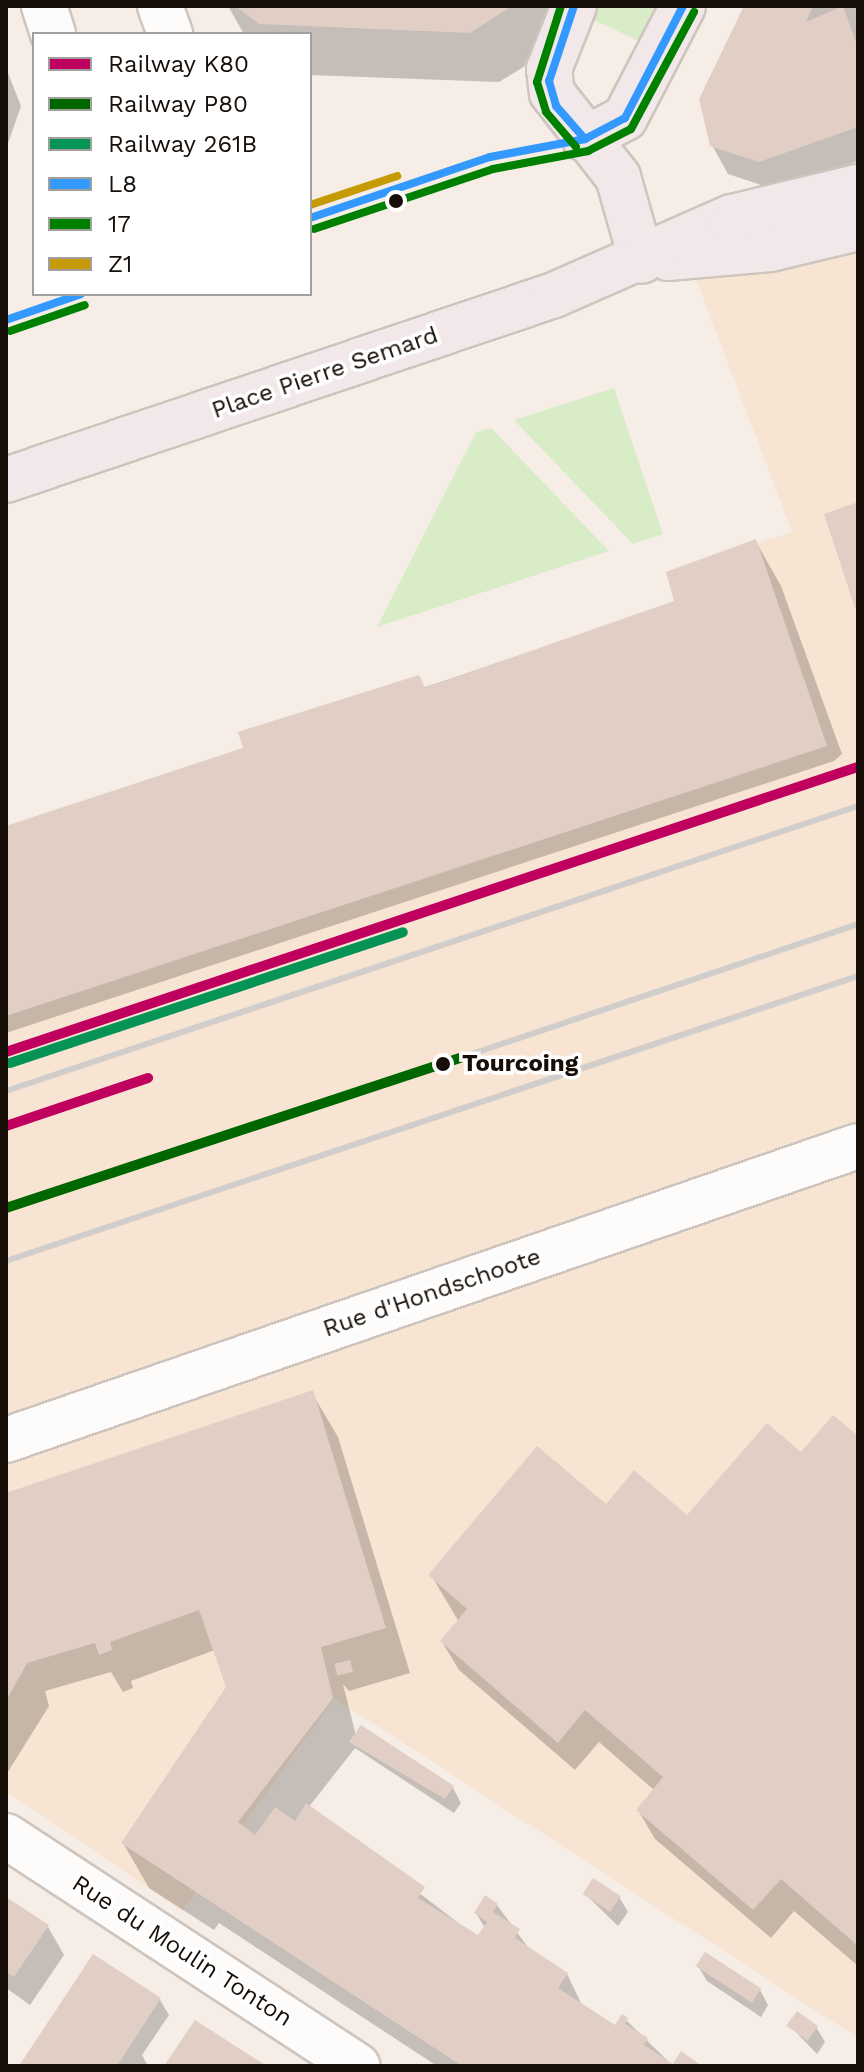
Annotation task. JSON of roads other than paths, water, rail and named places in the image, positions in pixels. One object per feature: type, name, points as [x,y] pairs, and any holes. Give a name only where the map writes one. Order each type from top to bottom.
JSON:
[{"type":"main road","points":[[574,6],[549,81],[556,106],[618,177],[642,261]]},
{"type":"main road","points":[[585,139],[625,118],[683,6]]},
{"type":"main road","points":[[642,261],[732,217],[858,187]]},
{"type":"main road","points":[[642,261],[770,249],[858,228]]},
{"type":"main road","name":"Place Pierre Semard","points":[[6,480],[642,261]]},
{"type":"street","points":[[44,6],[52,32]]},
{"type":"street","points":[[160,6],[169,32]]},
{"type":"street","name":"Rue d'Hondschoote","points":[[6,1440],[858,1146]]},
{"type":"street","name":"Rue du Moulin Tonton","points":[[6,1836],[357,2066]]},
{"type":"railway","points":[[6,1091],[858,806]]},
{"type":"railway","points":[[460,1058],[858,924]]},
{"type":"railway","points":[[6,1261],[858,976]]},
{"type":"rail line","name":"K80","points":[[6,1052],[858,767]]},
{"type":"rail line","name":"261B","points":[[10,1063],[403,932]]},
{"type":"rail line","name":"P80","points":[[6,1208],[460,1058]]},
{"type":"rail line","name":"K80","points":[[6,1126],[148,1078]]},
{"type":"place","name":"Tourcoing","points":[[443,1064]]}]
